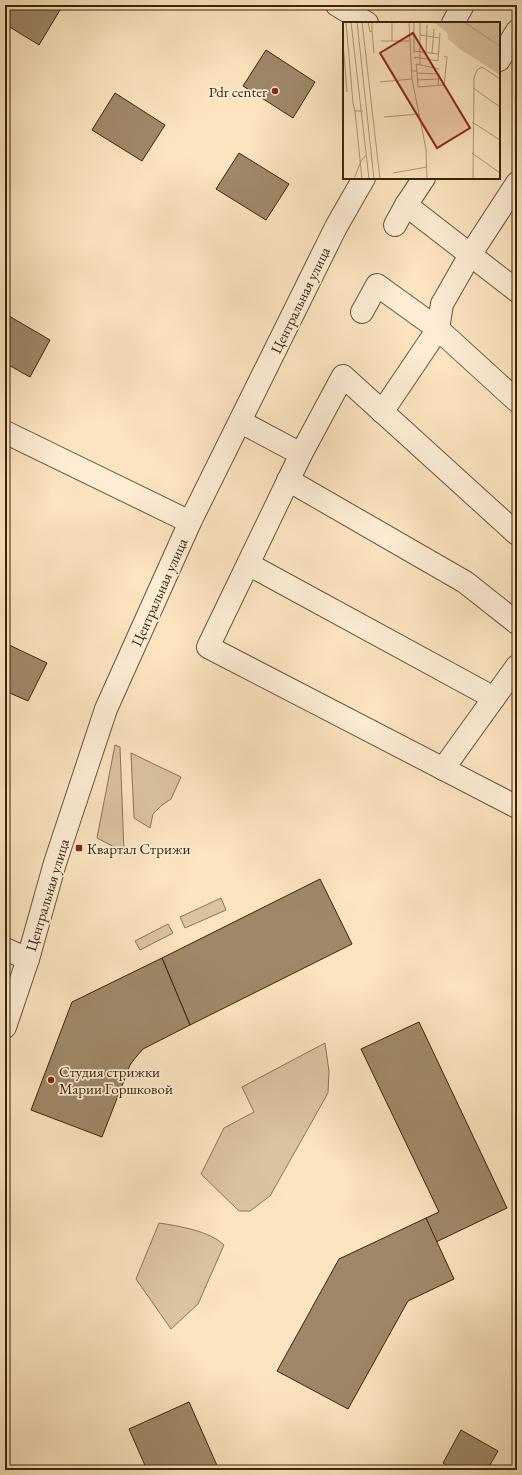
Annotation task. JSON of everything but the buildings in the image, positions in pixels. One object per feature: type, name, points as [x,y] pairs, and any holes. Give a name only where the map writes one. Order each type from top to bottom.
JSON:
[{"type":"street","points":[[337,5],[365,22]]},
{"type":"street","points":[[454,22],[463,5]]},
{"type":"street","points":[[500,58],[517,31]]},
{"type":"street","name":"Центральная улица","points":[[5,1027],[28,959],[55,863],[106,709],[190,522],[241,422],[336,227],[363,179]]},
{"type":"street","points":[[395,225],[423,179]]},
{"type":"street","points":[[382,412],[438,329],[442,304],[470,255],[517,183]]},
{"type":"street","points":[[406,205],[517,291]]},
{"type":"street","points":[[362,312],[377,285],[438,329],[517,401]]},
{"type":"street","points":[[517,534],[343,376],[288,480],[208,647],[517,807]]},
{"type":"street","points":[[241,422],[301,454]]},
{"type":"street","points":[[5,432],[190,522]]},
{"type":"street","points":[[288,480],[464,582],[517,623]]},
{"type":"street","points":[[248,564],[494,698]]},
{"type":"street","points":[[444,769],[517,666]]},
{"type":"street","points":[[5,949],[28,959]]},
{"type":"shaded area","points":[[115,745],[120,747],[124,852],[97,838]]},
{"type":"shaded area","points":[[131,753],[181,777],[171,799],[153,814],[150,828],[134,818]]},
{"type":"shaded area","points":[[221,898],[226,910],[185,928],[180,917]]},
{"type":"shaded area","points":[[168,924],[173,933],[140,950],[135,941]]},
{"type":"shaded area","points":[[325,1043],[329,1071],[328,1093],[270,1196],[250,1211],[239,1211],[201,1174],[224,1128],[254,1112],[242,1087]]},
{"type":"shaded area","points":[[159,1223],[203,1233],[218,1240],[224,1245],[198,1304],[171,1329],[136,1279]]},
{"type":"place","name":"Pdr center","points":[[275,91]]},
{"type":"place","name":"Квартал Стрижи","points":[[79,848]]},
{"type":"place","name":"Студия стрижки Марии Горшковой","points":[[51,1080]]}]
